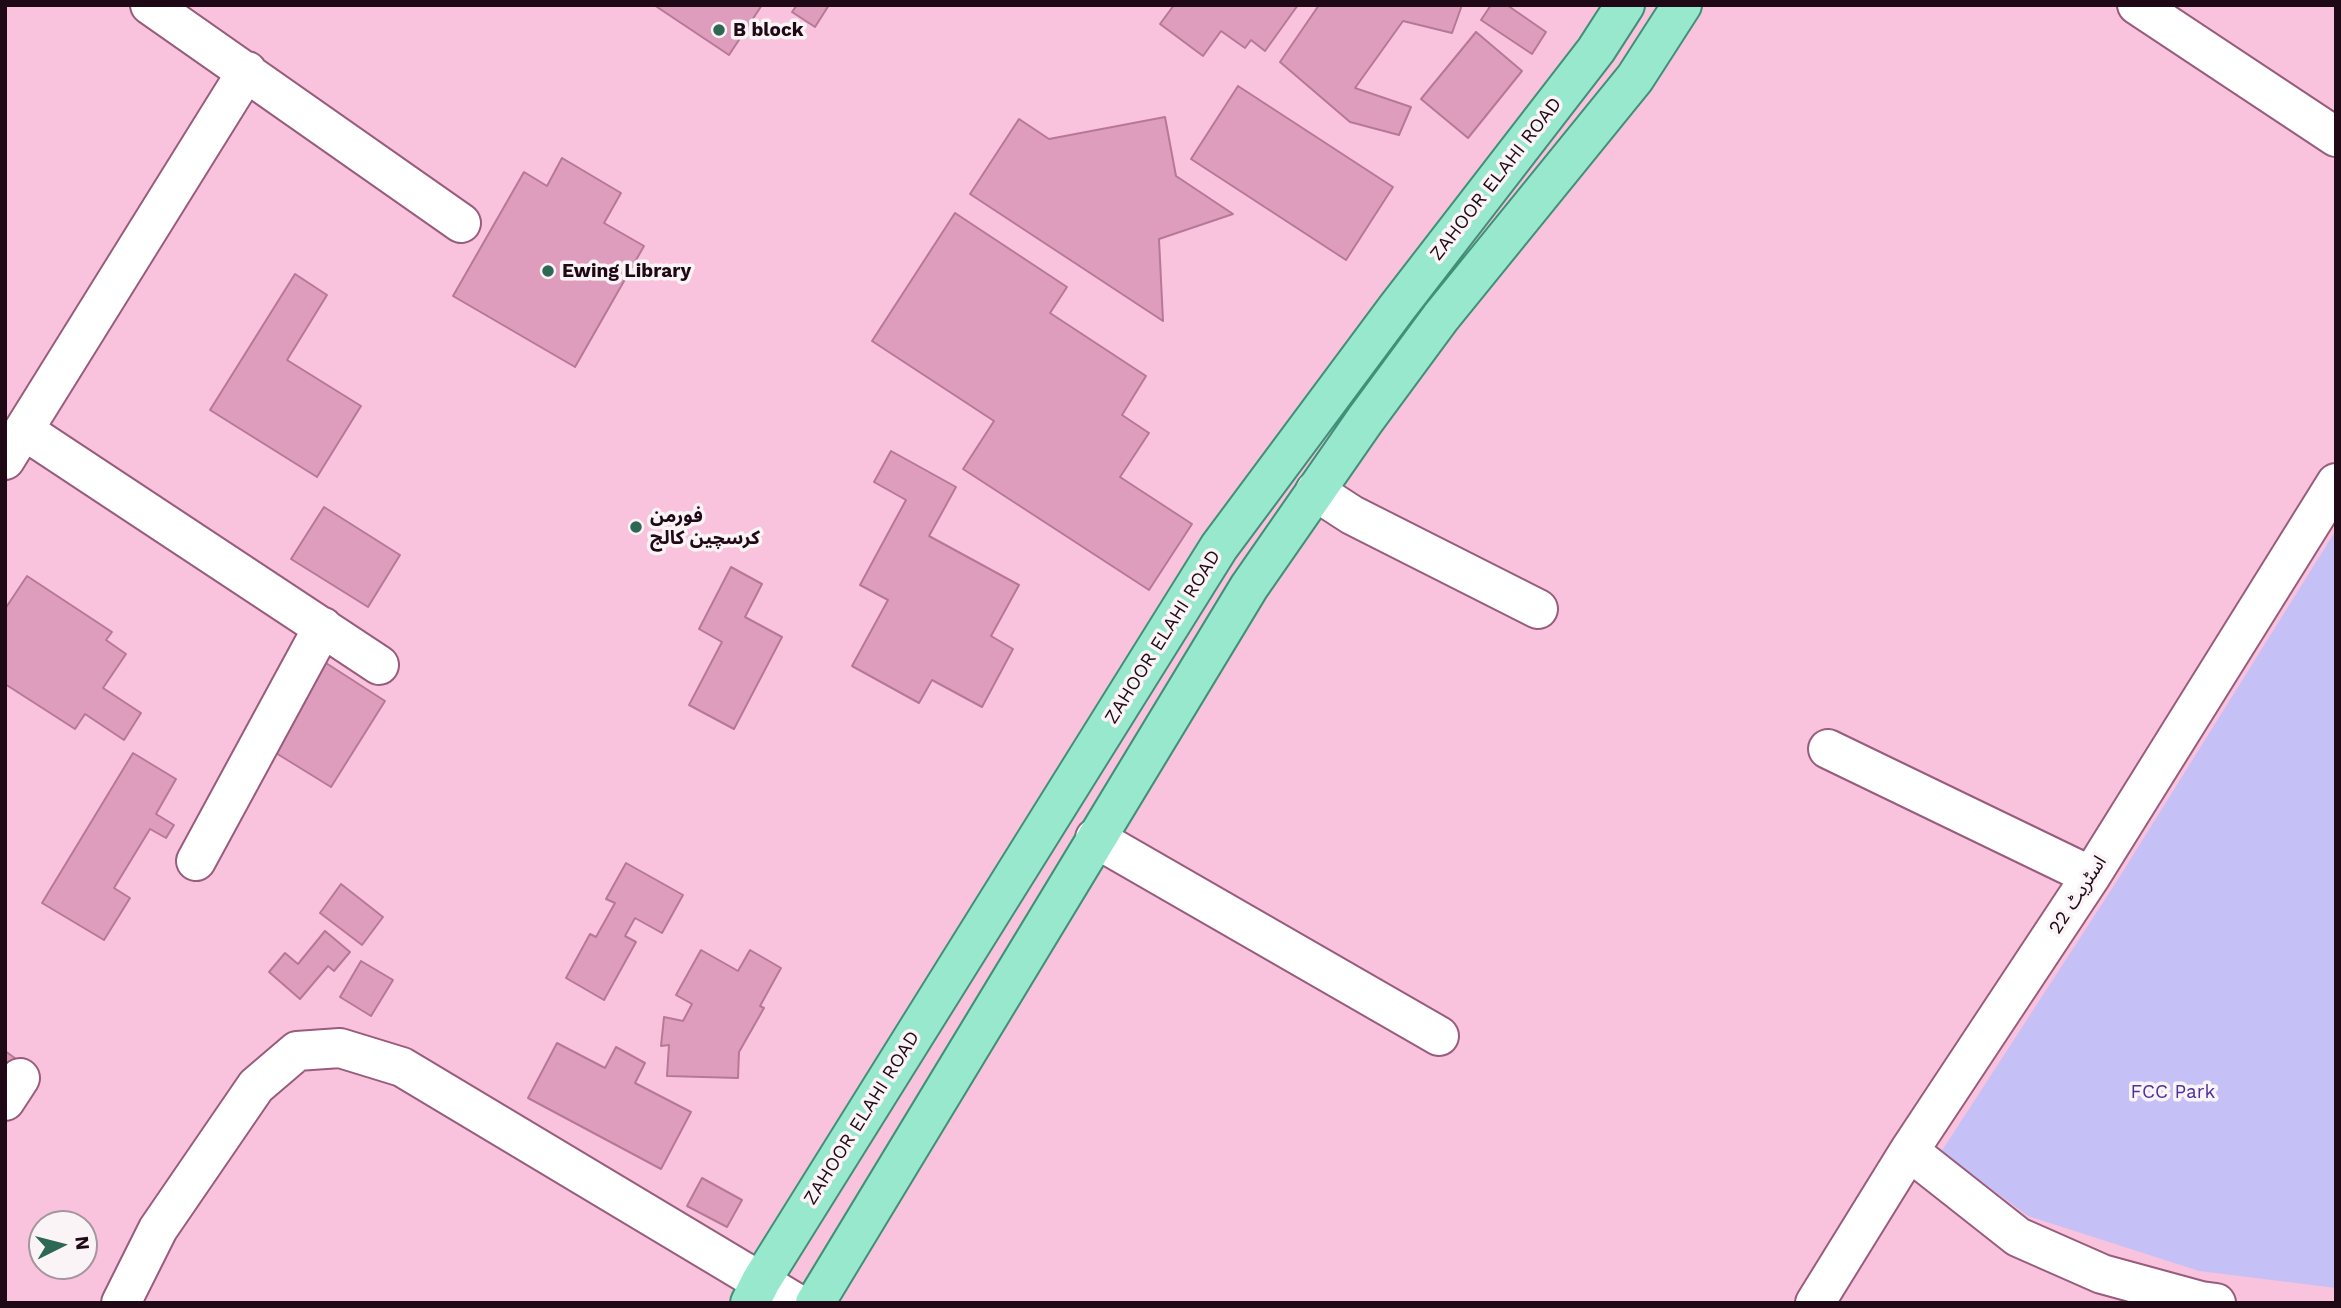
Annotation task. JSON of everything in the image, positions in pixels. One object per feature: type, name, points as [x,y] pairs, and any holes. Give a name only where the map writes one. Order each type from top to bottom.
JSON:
[{"type":"main road","name":"ZAHOOR ELAHI ROAD","points":[[755,1292],[1219,547],[1396,309],[1596,50],[1625,5]]},
{"type":"main road","points":[[815,1303],[1249,587],[1441,317],[1635,78],[1682,5]]},
{"type":"street","points":[[150,5],[461,223]]},
{"type":"street","points":[[2157,11],[2336,137]]},
{"type":"street","points":[[247,71],[15,445],[323,627],[379,665]]},
{"type":"street","name":"اسٹریٹ 22","points":[[1815,1303],[1909,1151],[2091,876],[2336,484]]},
{"type":"street","points":[[1315,491],[1352,515],[1538,609]]},
{"type":"street","points":[[196,861],[323,627]]},
{"type":"street","points":[[1828,748],[2091,876]]},
{"type":"street","points":[[1095,838],[1439,1036]]},
{"type":"street","points":[[121,1303],[158,1229],[256,1086],[297,1051],[340,1048],[402,1067],[755,1292],[796,1303]]},
{"type":"street","points":[[1909,1151],[2018,1237],[2102,1274],[2216,1303]]},
{"type":"green space","name":"FCC Park","points":[[2336,530],[2336,1288],[2199,1271],[2028,1216],[1941,1152],[2115,884]]},
{"type":"building","name":"B block","points":[[654,5],[762,5],[729,55]]},
{"type":"building","points":[[797,5],[829,5],[815,27],[792,12]]},
{"type":"building","points":[[1174,5],[1298,5],[1265,51],[1251,40],[1245,48],[1221,31],[1203,56],[1160,24]]},
{"type":"building","points":[[1319,5],[1462,5],[1452,33],[1403,21],[1355,88],[1411,107],[1399,135],[1350,122],[1280,62]]},
{"type":"building","points":[[1491,5],[1507,5],[1546,32],[1532,54],[1481,20]]},
{"type":"building","points":[[1476,32],[1522,71],[1468,138],[1421,99]]},
{"type":"building","points":[[1238,86],[1393,187],[1346,260],[1191,159]]},
{"type":"building","points":[[1165,117],[1176,176],[1233,214],[1159,239],[1163,321],[970,194],[1019,119],[1049,139]]},
{"type":"building","name":"Ewing Library","points":[[562,158],[621,193],[604,223],[644,246],[575,367],[453,296],[524,172],[547,186]]},
{"type":"building","points":[[955,213],[1067,287],[1050,313],[1146,376],[1122,415],[1149,433],[1120,477],[1192,524],[1149,590],[963,469],[994,421],[872,341]]},
{"type":"building","points":[[295,274],[327,295],[287,360],[361,406],[317,477],[210,410]]},
{"type":"building","points":[[891,451],[956,487],[929,536],[1019,585],[991,636],[1013,649],[982,707],[932,680],[919,703],[852,666],[888,600],[860,585],[906,500],[874,482]]},
{"type":"building","points":[[324,507],[400,555],[368,607],[291,559]]},
{"type":"building","points":[[731,567],[762,584],[745,617],[782,637],[734,729],[689,705],[722,642],[699,629]]},
{"type":"building","points":[[27,576],[112,632],[106,640],[126,654],[103,688],[141,713],[124,740],[85,714],[75,729],[5,684],[5,609]]},
{"type":"building","points":[[326,663],[385,701],[331,787],[271,750]]},
{"type":"building","points":[[133,753],[176,779],[156,814],[174,825],[166,838],[150,829],[114,888],[130,898],[104,940],[42,903]]},
{"type":"building","points":[[626,863],[683,895],[662,933],[635,918],[625,936],[636,942],[604,1000],[566,978],[590,934],[596,937],[615,903],[606,899]]},
{"type":"building","points":[[341,884],[383,917],[362,945],[320,913]]},
{"type":"building","points":[[325,931],[350,952],[334,971],[328,966],[300,999],[269,972],[285,953],[298,964]]},
{"type":"building","points":[[701,950],[738,971],[750,950],[781,968],[760,1006],[764,1008],[739,1052],[738,1078],[667,1076],[669,1045],[661,1046],[664,1017],[683,1021],[692,1004],[676,995]]},
{"type":"building","points":[[361,961],[393,980],[371,1016],[340,997]]},
{"type":"building","points":[[557,1043],[605,1068],[616,1047],[645,1063],[635,1083],[691,1112],[661,1169],[528,1098]]},
{"type":"building","points":[[5,1051],[19,1061],[5,1079]]},
{"type":"building","points":[[702,1178],[742,1200],[727,1227],[687,1206]]},
{"type":"place","name":"B block","points":[[719,30]]},
{"type":"place","name":"Ewing Library","points":[[548,271]]},
{"type":"place","name":"فورمن کرسچین کالج","points":[[636,527]]}]
